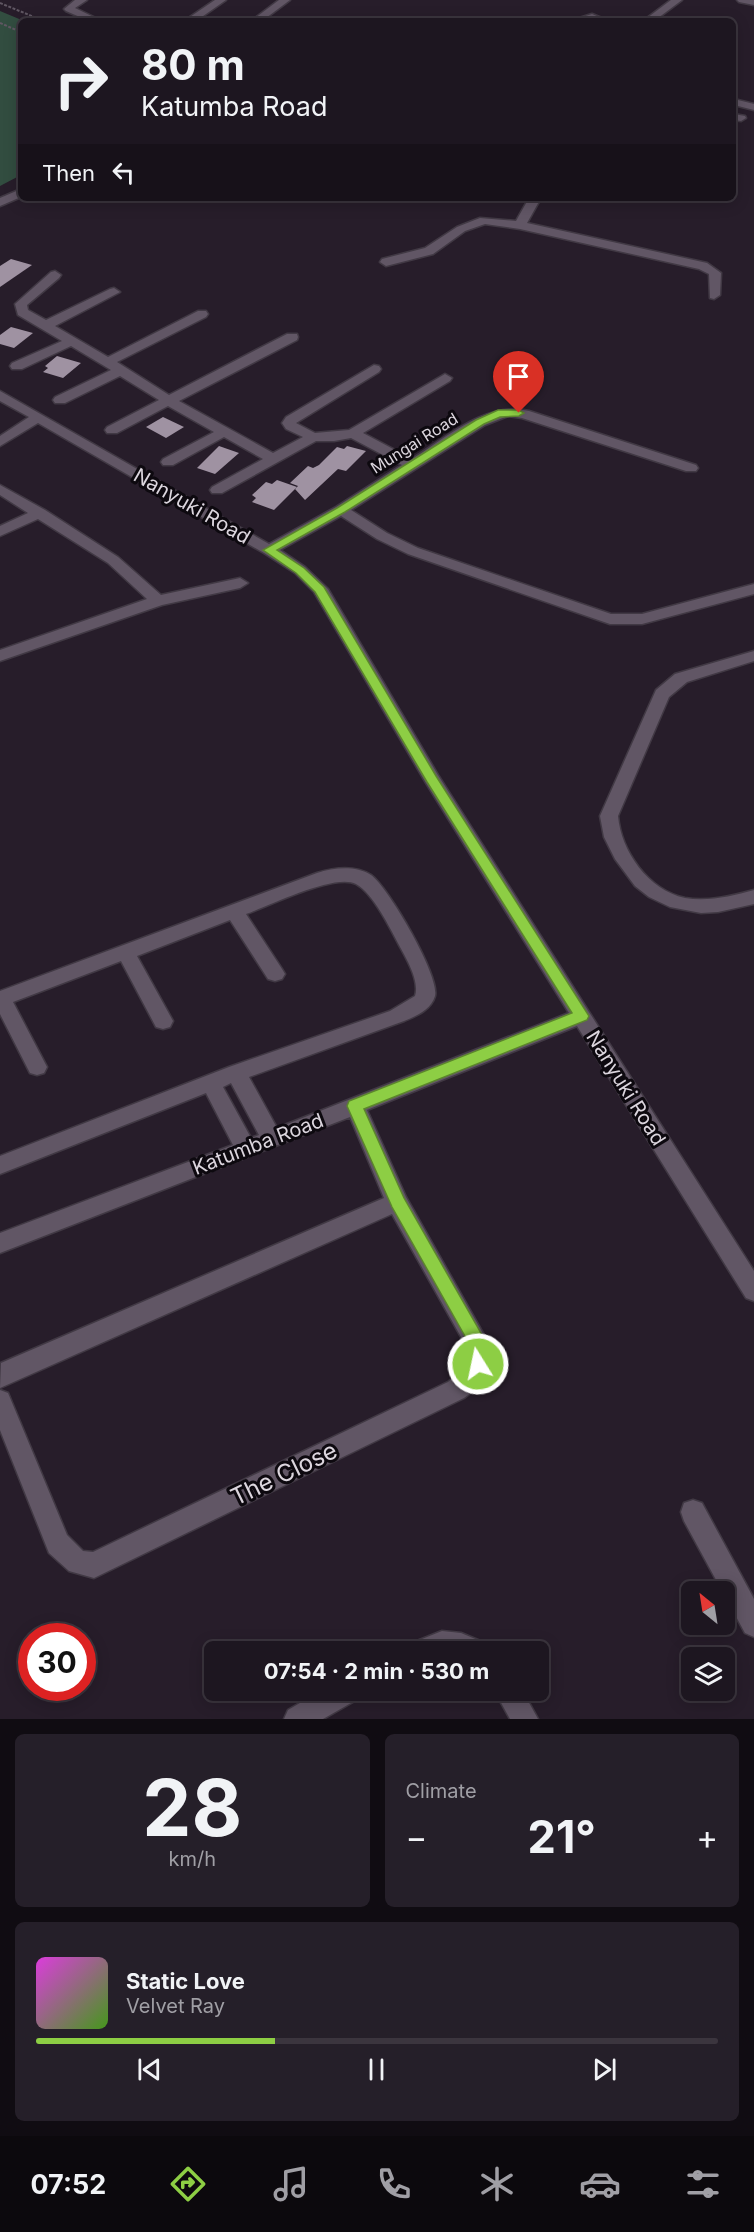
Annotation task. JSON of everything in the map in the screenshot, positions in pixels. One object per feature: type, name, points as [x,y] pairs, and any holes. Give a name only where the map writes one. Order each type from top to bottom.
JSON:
[{"type":"street","points":[[82,0],[70,6],[69,9],[90,18]]},
{"type":"street","points":[[194,18],[221,0]]},
{"type":"street","points":[[260,18],[285,0]]},
{"type":"street","points":[[652,18],[677,0]]},
{"type":"street","points":[[742,0],[754,2]]},
{"type":"street","points":[[736,102],[754,106]]},
{"type":"street","points":[[0,203],[18,194]]},
{"type":"street","points":[[520,225],[533,201]]},
{"type":"street","points":[[386,262],[429,251],[474,222],[484,220],[520,225],[704,266],[715,273],[714,295]]},
{"type":"street","points":[[55,275],[20,306],[22,312],[169,401],[273,459]]},
{"type":"street","points":[[46,325],[114,292]]},
{"type":"street","points":[[108,362],[202,314]]},
{"type":"street","points":[[112,430],[292,337]]},
{"type":"street","points":[[17,366],[72,341]]},
{"type":"street","points":[[374,369],[289,423],[313,437],[328,438],[354,433],[445,378]]},
{"type":"street","points":[[60,400],[121,370]]},
{"type":"street","name":"Nanyuki Road","points":[[0,395],[269,550],[300,570],[320,590],[432,779],[754,1291]]},
{"type":"street","name":"Mungai Road","points":[[269,550],[341,510],[480,422],[507,412],[524,414],[691,468]]},
{"type":"street","points":[[0,442],[38,417]]},
{"type":"street","points":[[168,462],[223,432]]},
{"type":"street","points":[[354,433],[413,465]]},
{"type":"street","points":[[217,490],[313,437]]},
{"type":"street","points":[[0,489],[113,560],[159,601]]},
{"type":"street","points":[[341,510],[382,536],[413,551],[610,619],[642,619],[754,589]]},
{"type":"street","points":[[0,532],[40,513]]},
{"type":"street","points":[[0,656],[159,601],[240,583]]},
{"type":"street","points":[[754,656],[681,678],[662,694],[609,816],[609,833],[616,848],[642,884],[660,897],[682,904],[708,907],[754,897]]},
{"type":"street","points":[[0,1166],[236,1073],[397,1016],[417,1005],[423,999],[426,989],[422,972],[373,887],[359,878],[344,875],[333,876],[1,999],[37,1067]]},
{"type":"street","points":[[235,912],[275,974]]},
{"type":"street","points":[[125,952],[163,1021]]},
{"type":"street","name":"Katumba Road","points":[[0,1243],[246,1149],[582,1016]]},
{"type":"street","points":[[236,1073],[272,1138]]},
{"type":"street","points":[[211,1083],[246,1149]]},
{"type":"street","name":"The Close","points":[[0,1401],[58,1544],[80,1565],[94,1565],[456,1390],[474,1377],[479,1351],[473,1335],[398,1202],[355,1106]]},
{"type":"street","points":[[0,1377],[9,1371],[398,1202]]},
{"type":"street","points":[[693,1512],[754,1624]]},
{"type":"street","points":[[297,1719],[329,1701]]},
{"type":"street","points":[[514,1701],[525,1719]]},
{"type":"path","points":[[0,3],[37,18]]},
{"type":"path","points":[[0,22],[18,31]]},
{"type":"green space","points":[[0,11],[18,18],[18,177],[0,186]]},
{"type":"building","points":[[11,259],[32,265],[0,287],[0,266]]},
{"type":"building","points":[[11,327],[33,333],[14,348],[0,344],[0,335]]},
{"type":"building","points":[[57,356],[81,363],[63,378],[43,372],[48,368],[45,366]]},
{"type":"building","points":[[163,417],[184,427],[166,438],[146,427]]},
{"type":"building","points":[[219,446],[239,453],[215,474],[197,468]]},
{"type":"building","points":[[347,446],[366,451],[346,471],[338,469],[305,500],[295,489],[298,486],[290,483],[308,466],[313,468],[319,465],[337,447],[344,449]]},
{"type":"building","points":[[277,480],[297,487],[274,510],[252,502],[256,498],[252,495],[266,482],[272,484]]},
{"type":"route","points":[[478,1364],[479,1351],[473,1335],[398,1202],[355,1106],[582,1016],[432,779],[320,590],[300,570],[269,550],[341,510],[480,422],[498,414],[519,413]]}]
